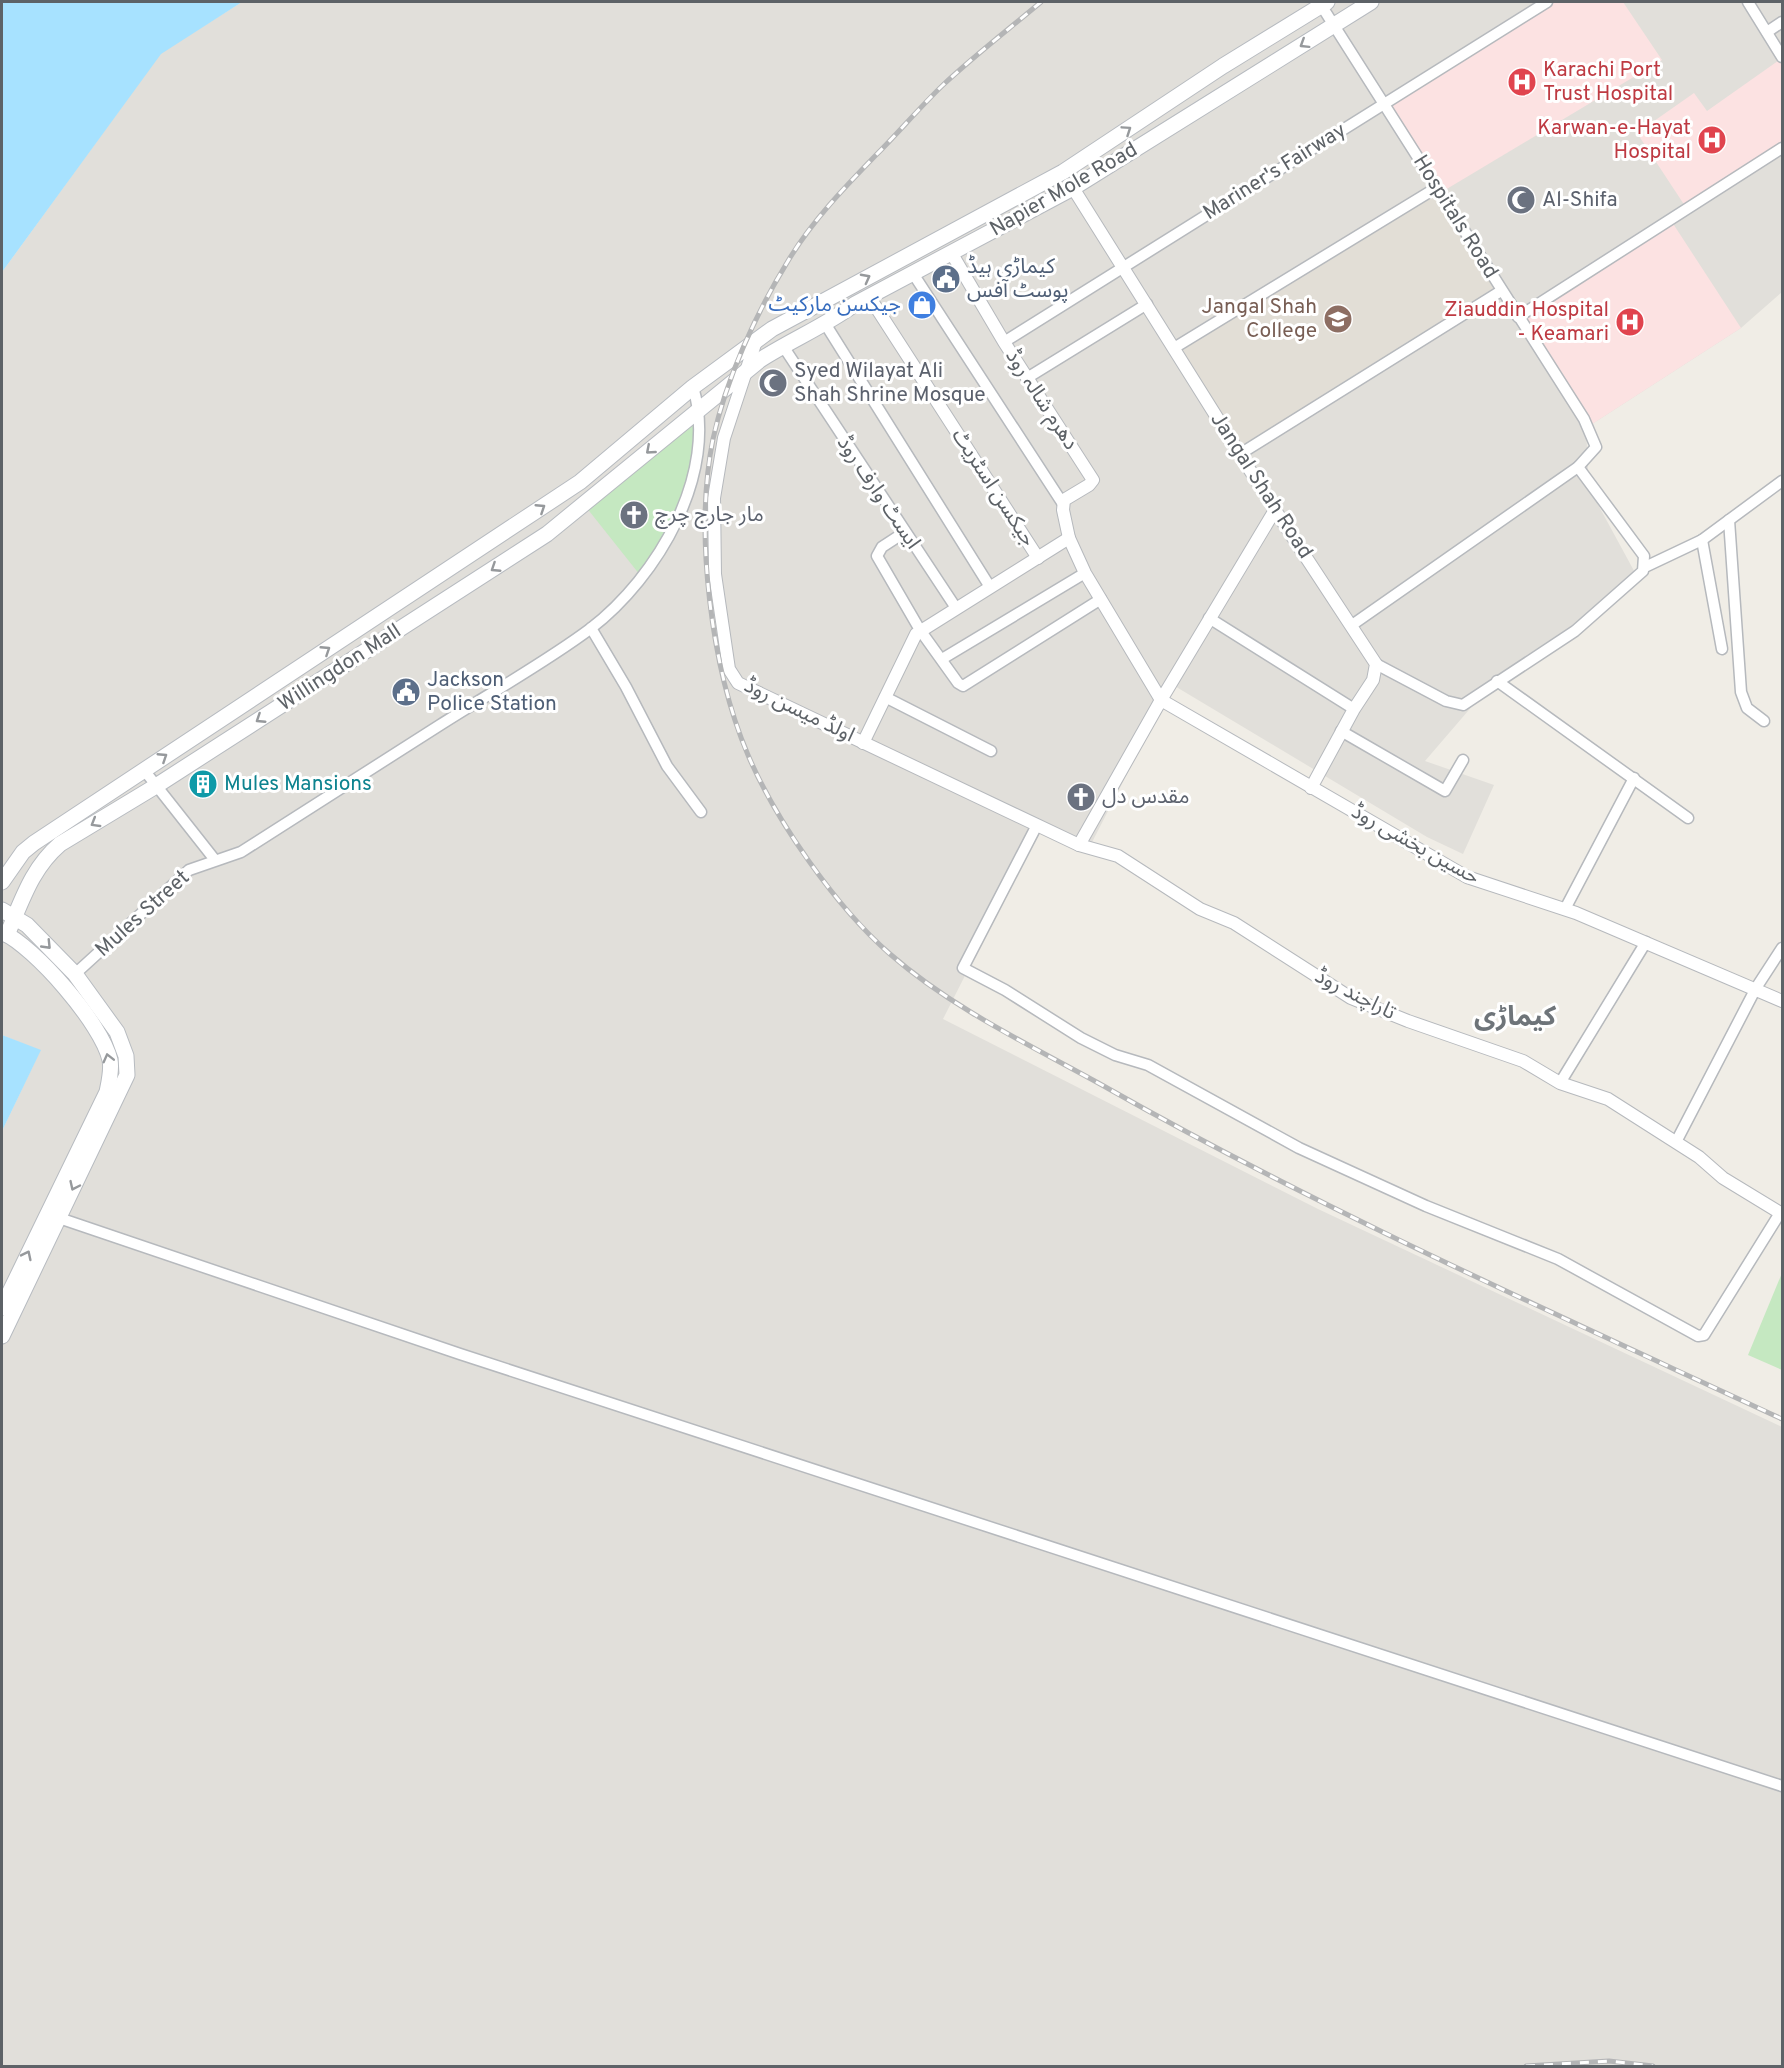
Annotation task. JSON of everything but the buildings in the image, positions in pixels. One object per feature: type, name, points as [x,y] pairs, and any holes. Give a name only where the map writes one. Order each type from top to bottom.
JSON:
[{"type":"main road","name":"Napier Mole Road","points":[[697,410],[744,375],[760,360],[783,346],[826,325],[870,298],[1073,188],[1371,2]]},
{"type":"main road","name":"Napier Mole Road","points":[[693,387],[772,329],[1063,172],[1223,66],[1324,3]]},
{"type":"main road","name":"Willingdon Mall","points":[[2,882],[23,852],[34,843],[580,482],[693,387]]},
{"type":"main road","name":"Willingdon Mall","points":[[4,934],[8,913],[48,854],[60,844],[156,786],[547,534],[697,410]]},
{"type":"main road","points":[[2,1336],[127,1076],[126,1056],[117,1032],[75,974],[27,924],[8,913]]},
{"type":"main road","points":[[2,1308],[106,1092],[110,1061],[102,1041],[57,976],[18,941],[4,934]]},
{"type":"street","name":"Mariner's Fairway","points":[[1004,342],[1547,2]]},
{"type":"street","points":[[1748,2],[1782,57]]},
{"type":"street","name":"Hospitals Road","points":[[1324,3],[1334,26],[1584,419],[1596,443],[1595,452],[1578,467],[1352,625]]},
{"type":"street","points":[[1767,32],[1782,22]]},
{"type":"street","points":[[1518,317],[1782,148]]},
{"type":"street","name":"Jangal Shah Road","points":[[1073,188],[1275,510],[1376,664]]},
{"type":"street","points":[[1174,348],[1436,188]]},
{"type":"street","name":"دھرم شالہ روڈ","points":[[952,254],[1004,342],[1093,480],[1089,485],[1068,497],[1063,504]]},
{"type":"street","points":[[914,275],[1063,504],[1069,538],[1085,573],[1161,700]]},
{"type":"street","points":[[1240,454],[1502,291]]},
{"type":"street","name":"جیکسن اسٹریٹ","points":[[870,298],[1038,558]]},
{"type":"street","points":[[1027,378],[1147,304]]},
{"type":"street","points":[[826,325],[990,586]]},
{"type":"street","name":"اولڈ میسن روڈ","points":[[756,341],[724,438],[714,498],[716,574],[729,669],[732,676],[745,688],[1079,845]]},
{"type":"street","name":"ایسٹ وارف روڈ","points":[[783,346],[956,608]]},
{"type":"street","name":"Mules Street","points":[[75,974],[189,870],[241,852],[591,628],[643,574],[668,536],[688,497],[700,445],[693,387]]},
{"type":"street","points":[[1578,467],[1644,556],[1645,567]]},
{"type":"street","points":[[1311,788],[1341,731],[1373,680],[1376,664],[1455,705],[1463,705],[1575,632],[1645,567],[1702,540],[1782,481]]},
{"type":"street","points":[[1079,845],[1161,700],[1275,510]]},
{"type":"street","points":[[1729,520],[1741,692],[1747,708],[1764,721]]},
{"type":"street","points":[[905,532],[882,547],[877,556],[920,630],[957,683],[967,686],[1101,600]]},
{"type":"street","points":[[863,743],[920,630],[1069,538]]},
{"type":"street","points":[[1702,540],[1722,649]]},
{"type":"street","points":[[942,659],[1085,573]]},
{"type":"street","points":[[1209,618],[1354,709]]},
{"type":"street","points":[[591,628],[626,687],[667,766],[701,812]]},
{"type":"street","points":[[1497,681],[1688,818]]},
{"type":"street","points":[[885,697],[991,751]]},
{"type":"street","name":"حسین بخشی روڈ","points":[[1161,700],[1467,877],[1565,909],[1756,988],[1782,1001]]},
{"type":"street","points":[[1341,731],[1445,791],[1463,760]]},
{"type":"street","points":[[144,770],[215,860]]},
{"type":"street","points":[[1565,909],[1634,778]]},
{"type":"street","points":[[1037,825],[963,968],[1081,1038],[1115,1055],[1148,1065],[1308,1152],[1426,1206],[1558,1259],[1698,1336],[1704,1335],[1781,1213]]},
{"type":"street","name":"تاراچند روڈ","points":[[1079,845],[1118,856],[1200,909],[1234,923],[1352,998],[1408,1021],[1523,1061],[1560,1083],[1608,1099],[1676,1142],[1723,1178],[1781,1213]]},
{"type":"street","points":[[1560,1083],[1646,942]]},
{"type":"street","points":[[1676,1142],[1756,988],[1780,956]]},
{"type":"street","points":[[59,1218],[460,1354],[1782,1786]]},
{"type":"shaded area","points":[[242,2],[1782,2],[1782,292],[1741,328],[1586,428],[1589,488],[1639,580],[1474,704],[1425,761],[1494,785],[1463,854],[1427,837],[1173,685],[1089,848],[1041,826],[943,1019],[1318,1209],[1782,1427],[1782,2066],[2,2066],[2,1131],[40,1051],[2,1035],[2,272],[161,53]]},
{"type":"shaded area","name":"Karachi Port Trust Hospital","points":[[1547,2],[1623,2],[1662,60],[1440,193],[1383,104]]},
{"type":"shaded area","name":"Karwan-e-Hayat Hospital","points":[[1782,58],[1782,148],[1687,209],[1637,133],[1694,93],[1707,111]]},
{"type":"shaded area","name":"Jangal Shah College","points":[[1436,188],[1501,291],[1240,454],[1174,348]]},
{"type":"shaded area","name":"Ziauddin Hospital - Keamari","points":[[1670,219],[1741,328],[1586,428],[1518,317]]},
{"type":"green space","points":[[697,410],[697,446],[685,498],[640,575],[586,507]]},
{"type":"green space","points":[[1782,1273],[1782,1370],[1748,1355]]},
{"type":"water","points":[[2,2],[242,2],[161,54],[2,272]]},
{"type":"water","points":[[2,1035],[41,1050],[2,1131]]},
{"type":"railway","points":[[1041,2],[943,85],[829,205],[797,246],[776,281],[734,370],[713,439],[705,515],[706,557],[709,599],[724,682],[735,720],[760,781],[809,862],[849,912],[890,954],[968,1011],[1274,1178],[1442,1261],[1782,1419]]},
{"type":"railway","points":[[1526,2066],[1609,2061],[1653,2066]]},
{"type":"place","name":"Karachi Port Trust Hospital","points":[[1522,82]]},
{"type":"place","name":"Karwan-e-Hayat Hospital","points":[[1712,140]]},
{"type":"place","name":"Al-Shifa","points":[[1521,200]]},
{"type":"place","name":"کیماڑی ہیڈ پوسٹ آفس","points":[[946,279]]},
{"type":"place","name":"جیکسن مارکیٹ","points":[[922,305]]},
{"type":"place","name":"Jangal Shah College","points":[[1338,319]]},
{"type":"place","name":"Ziauddin Hospital - Keamari","points":[[1630,322]]},
{"type":"place","name":"Syed Wilayat Ali Shah Shrine Mosque","points":[[773,383]]},
{"type":"place","name":"مار جارج چرچ","points":[[634,515]]},
{"type":"place","name":"Jackson Police Station","points":[[406,692]]},
{"type":"place","name":"Mules Mansions","points":[[203,784]]},
{"type":"place","name":"مقدس دل","points":[[1081,797]]},
{"type":"district","name":"کیماڑی","points":[[1515,1018]]}]
